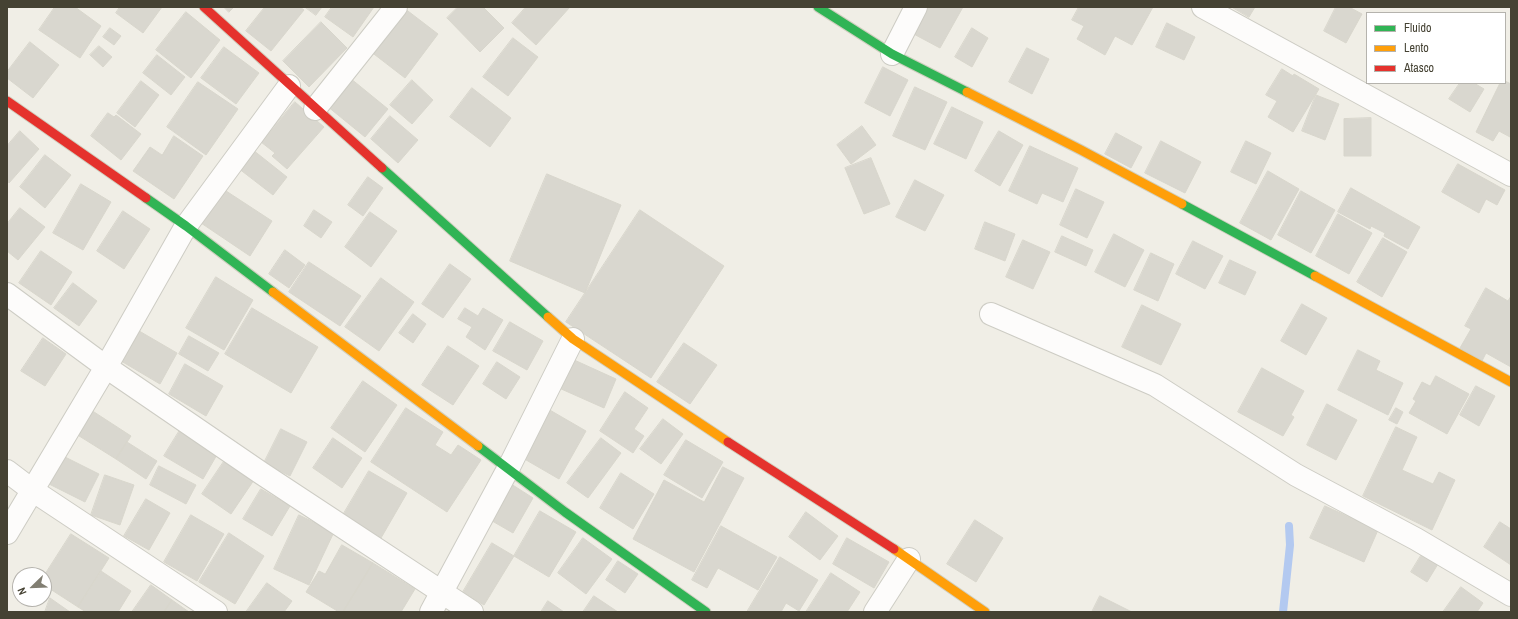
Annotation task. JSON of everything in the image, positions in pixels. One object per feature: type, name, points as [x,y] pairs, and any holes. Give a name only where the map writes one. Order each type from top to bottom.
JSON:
[{"type":"street","points":[[204,7],[289,86],[573,339],[842,517],[909,558],[985,612]]},
{"type":"street","points":[[315,109],[396,7]]},
{"type":"street","points":[[818,7],[892,54],[1081,150],[1511,382]]},
{"type":"street","points":[[892,54],[916,7]]},
{"type":"street","points":[[1203,7],[1511,175]]},
{"type":"street","points":[[7,533],[106,366],[186,226],[289,86]]},
{"type":"street","points":[[7,101],[186,226],[565,512],[706,612]]},
{"type":"street","points":[[7,294],[106,366],[274,482],[472,612]]},
{"type":"street","points":[[991,314],[1155,385],[1296,475],[1416,539],[1511,595]]},
{"type":"street","points":[[431,612],[508,469],[573,339]]},
{"type":"street","points":[[7,471],[32,490],[216,612]]},
{"type":"street","points":[[875,612],[909,558]]},
{"type":"building","points":[[55,7],[75,7],[101,26],[80,58],[39,30]]},
{"type":"building","points":[[120,7],[162,7],[143,33],[116,13]]},
{"type":"building","points":[[224,7],[234,7],[229,12]]},
{"type":"building","points":[[265,7],[300,7],[304,10],[271,51],[246,31]]},
{"type":"building","points":[[305,7],[322,7],[316,15]]},
{"type":"building","points":[[332,7],[374,7],[353,37],[325,17]]},
{"type":"building","points":[[458,7],[483,7],[504,28],[480,52],[447,18]]},
{"type":"building","points":[[526,7],[570,7],[536,45],[512,23]]},
{"type":"building","points":[[924,7],[963,7],[940,48],[910,32]]},
{"type":"building","points":[[1079,7],[1153,7],[1132,45],[1115,36],[1105,55],[1077,39],[1084,26],[1072,20]]},
{"type":"building","points":[[1232,7],[1255,7],[1249,17]]},
{"type":"building","points":[[1336,7],[1349,7],[1362,14],[1346,43],[1324,31]]},
{"type":"building","points":[[404,8],[438,34],[405,78],[370,51]]},
{"type":"building","points":[[186,12],[220,40],[191,78],[156,50]]},
{"type":"building","points":[[321,22],[347,48],[309,87],[283,61]]},
{"type":"building","points":[[1167,23],[1195,37],[1184,60],[1156,47]]},
{"type":"building","points":[[110,28],[121,36],[114,45],[103,37]]},
{"type":"building","points":[[972,28],[988,38],[972,67],[955,57]]},
{"type":"building","points":[[513,38],[538,57],[508,96],[483,77]]},
{"type":"building","points":[[30,42],[59,65],[33,98],[7,78],[7,72]]},
{"type":"building","points":[[99,46],[112,57],[103,67],[90,55]]},
{"type":"building","points":[[224,47],[259,73],[236,104],[201,78]]},
{"type":"building","points":[[1027,48],[1049,59],[1032,94],[1009,82]]},
{"type":"building","points":[[157,55],[185,77],[171,95],[143,73]]},
{"type":"building","points":[[883,67],[908,80],[890,116],[865,103]]},
{"type":"building","points":[[1282,69],[1293,76],[1294,74],[1319,89],[1293,132],[1268,117],[1277,101],[1266,95]]},
{"type":"building","points":[[350,78],[388,109],[365,137],[327,106]]},
{"type":"building","points":[[412,80],[433,100],[412,124],[390,105]]},
{"type":"building","points":[[141,81],[159,95],[135,127],[117,113]]},
{"type":"building","points":[[198,82],[238,109],[206,155],[167,127]]},
{"type":"building","points":[[1506,82],[1511,84],[1510,137],[1499,131],[1493,141],[1476,132],[1500,84],[1506,84]]},
{"type":"building","points":[[1459,84],[1476,84],[1484,89],[1470,112],[1449,99]]},
{"type":"building","points":[[915,87],[947,102],[925,150],[893,136]]},
{"type":"building","points":[[472,88],[511,118],[490,147],[450,117]]},
{"type":"building","points":[[1316,95],[1339,104],[1325,140],[1302,131]]},
{"type":"building","points":[[295,102],[324,127],[287,169],[272,156],[275,153],[261,142]]},
{"type":"building","points":[[952,107],[983,122],[966,159],[934,144]]},
{"type":"building","points":[[108,113],[114,117],[116,115],[141,134],[121,160],[91,136]]},
{"type":"building","points":[[390,116],[418,140],[398,163],[371,139]]},
{"type":"building","points":[[1371,118],[1371,156],[1344,156],[1344,119]]},
{"type":"building","points":[[862,126],[876,145],[851,164],[837,145]]},
{"type":"building","points":[[20,131],[39,149],[9,183],[7,180],[7,146]]},
{"type":"building","points":[[999,131],[1023,145],[1000,186],[975,171]]},
{"type":"building","points":[[1116,133],[1142,147],[1131,168],[1105,154]]},
{"type":"building","points":[[174,136],[203,156],[174,199],[133,171],[150,147],[162,155]]},
{"type":"building","points":[[1161,141],[1201,162],[1185,193],[1145,173]]},
{"type":"building","points":[[1246,141],[1271,153],[1256,184],[1231,172]]},
{"type":"building","points":[[1030,146],[1078,168],[1063,202],[1042,193],[1037,204],[1009,191]]},
{"type":"building","points":[[253,150],[287,177],[273,195],[238,168]]},
{"type":"building","points":[[45,155],[71,175],[45,208],[20,187]]},
{"type":"building","points":[[871,158],[890,204],[864,214],[845,168]]},
{"type":"building","points":[[1458,164],[1505,190],[1497,205],[1486,199],[1479,213],[1442,192]]},
{"type":"building","points":[[1268,171],[1299,189],[1271,240],[1240,223]]},
{"type":"building","points":[[547,174],[621,205],[585,293],[510,261]]},
{"type":"building","points":[[368,177],[383,188],[363,216],[348,205]]},
{"type":"building","points":[[915,180],[944,195],[925,231],[896,217]]},
{"type":"building","points":[[81,184],[111,202],[83,250],[53,233]]},
{"type":"building","points":[[220,187],[272,221],[250,256],[198,221]]},
{"type":"building","points":[[1351,188],[1420,227],[1408,249],[1384,236],[1385,233],[1371,226],[1370,229],[1338,212]]},
{"type":"building","points":[[1076,189],[1104,202],[1087,238],[1060,225]]},
{"type":"building","points":[[1301,191],[1335,210],[1311,253],[1278,235]]},
{"type":"building","points":[[20,208],[45,227],[18,260],[7,251],[7,224]]},
{"type":"building","points":[[314,210],[332,222],[321,238],[304,226]]},
{"type":"building","points":[[640,210],[724,266],[651,378],[566,322]]},
{"type":"building","points":[[123,211],[150,229],[124,269],[97,251]]},
{"type":"building","points":[[370,212],[397,231],[371,267],[345,247]]},
{"type":"building","points":[[1338,214],[1372,233],[1349,274],[1316,256]]},
{"type":"building","points":[[985,222],[1015,234],[1005,261],[975,249]]},
{"type":"building","points":[[1114,234],[1144,250],[1125,287],[1095,272]]},
{"type":"building","points":[[1062,236],[1093,250],[1086,266],[1055,252]]},
{"type":"building","points":[[1383,238],[1407,252],[1382,297],[1357,282]]},
{"type":"building","points":[[1023,240],[1050,252],[1033,289],[1006,277]]},
{"type":"building","points":[[1193,241],[1223,256],[1205,289],[1176,274]]},
{"type":"building","points":[[285,250],[305,265],[289,288],[269,274]]},
{"type":"building","points":[[41,251],[72,272],[51,305],[19,283]]},
{"type":"building","points":[[1151,253],[1174,264],[1158,301],[1134,290]]},
{"type":"building","points":[[1230,260],[1256,272],[1245,295],[1219,283]]},
{"type":"building","points":[[309,262],[361,296],[340,326],[289,292]]},
{"type":"building","points":[[450,264],[471,279],[443,318],[422,304]]},
{"type":"building","points":[[216,277],[253,300],[224,350],[186,328]]},
{"type":"building","points":[[381,278],[414,302],[379,351],[345,327]]},
{"type":"building","points":[[73,283],[97,301],[79,326],[54,308]]},
{"type":"building","points":[[1486,288],[1508,301],[1511,296],[1511,367],[1486,353],[1482,361],[1460,348],[1471,329],[1465,326]]},
{"type":"building","points":[[1302,304],[1327,318],[1306,355],[1281,341]]},
{"type":"building","points":[[1142,305],[1181,324],[1161,365],[1122,347]]},
{"type":"building","points":[[252,308],[318,347],[291,393],[225,354]]},
{"type":"building","points":[[465,308],[478,316],[483,308],[503,320],[485,350],[466,337],[472,327],[458,319]]},
{"type":"building","points":[[413,314],[426,324],[413,343],[399,333]]},
{"type":"building","points":[[510,322],[543,341],[527,370],[493,351]]},
{"type":"building","points":[[134,328],[177,353],[160,384],[116,358]]},
{"type":"building","points":[[189,336],[219,353],[208,371],[179,354]]},
{"type":"building","points":[[43,338],[66,354],[45,386],[21,371]]},
{"type":"building","points":[[684,343],[717,365],[690,404],[657,382]]},
{"type":"building","points":[[448,346],[479,366],[453,405],[422,385]]},
{"type":"building","points":[[1358,350],[1380,361],[1376,370],[1403,383],[1388,415],[1338,390]]},
{"type":"building","points":[[572,359],[616,379],[604,408],[559,388]]},
{"type":"building","points":[[497,362],[520,377],[506,399],[483,384]]},
{"type":"building","points":[[185,364],[223,386],[206,416],[169,394]]},
{"type":"building","points":[[1262,368],[1304,391],[1291,415],[1294,417],[1283,436],[1238,412]]},
{"type":"building","points":[[1436,376],[1469,394],[1447,434],[1409,413],[1416,401],[1413,399],[1422,382],[1430,386]]},
{"type":"building","points":[[363,381],[397,405],[365,452],[331,428]]},
{"type":"building","points":[[1476,386],[1495,396],[1479,426],[1460,415]]},
{"type":"building","points":[[625,392],[648,408],[634,429],[644,436],[633,453],[600,431]]},
{"type":"building","points":[[1327,404],[1357,420],[1336,460],[1307,445]]},
{"type":"building","points":[[406,408],[443,432],[435,445],[451,455],[458,445],[481,460],[447,512],[371,462]]},
{"type":"building","points":[[1396,408],[1403,412],[1397,424],[1389,420]]},
{"type":"building","points":[[548,409],[586,431],[559,479],[521,457]]},
{"type":"building","points":[[91,410],[131,436],[116,459],[76,434]]},
{"type":"building","points":[[663,419],[683,434],[661,464],[640,449]]},
{"type":"building","points":[[1396,427],[1417,437],[1402,470],[1433,484],[1439,472],[1455,480],[1432,530],[1363,496]]},
{"type":"building","points":[[281,429],[307,442],[290,476],[264,463]]},
{"type":"building","points":[[180,430],[218,453],[203,479],[164,456]]},
{"type":"building","points":[[333,438],[362,458],[342,488],[313,468]]},
{"type":"building","points":[[601,438],[621,453],[588,498],[567,483]]},
{"type":"building","points":[[686,440],[723,462],[702,498],[664,475]]},
{"type":"building","points":[[127,442],[157,461],[146,479],[116,459]]},
{"type":"building","points":[[59,454],[99,474],[85,502],[45,482]]},
{"type":"building","points":[[225,460],[254,480],[231,514],[202,494]]},
{"type":"building","points":[[159,466],[196,485],[186,504],[150,485]]},
{"type":"building","points":[[723,467],[744,478],[694,572],[633,539],[664,480],[704,502]]},
{"type":"building","points":[[369,471],[407,493],[381,538],[343,515]]},
{"type":"building","points":[[621,473],[654,494],[633,529],[600,508]]},
{"type":"building","points":[[105,475],[134,485],[120,525],[91,515]]},
{"type":"building","points":[[508,482],[533,498],[513,533],[487,518]]},
{"type":"building","points":[[261,489],[290,506],[272,536],[243,519]]},
{"type":"building","points":[[146,499],[170,513],[149,550],[124,536]]},
{"type":"building","points":[[1325,506],[1378,530],[1364,562],[1310,538]]},
{"type":"building","points":[[540,511],[576,532],[549,577],[514,556]]},
{"type":"building","points":[[806,512],[838,536],[820,560],[789,537]]},
{"type":"building","points":[[191,515],[224,534],[197,581],[164,562]]},
{"type":"building","points":[[299,515],[334,532],[309,585],[274,569]]},
{"type":"building","points":[[975,520],[1003,538],[976,582],[947,564]]},
{"type":"building","points":[[1500,522],[1511,529],[1511,565],[1484,547]]},
{"type":"building","points":[[721,526],[777,557],[758,590],[718,568],[707,588],[692,580]]},
{"type":"building","points":[[229,533],[264,556],[235,604],[199,582]]},
{"type":"building","points":[[71,534],[109,558],[78,607],[52,590],[52,567],[50,567]]},
{"type":"building","points":[[583,538],[612,559],[586,594],[558,573]]},
{"type":"building","points":[[847,538],[889,562],[874,588],[833,564]]},
{"type":"building","points":[[492,543],[514,556],[484,605],[463,592]]},
{"type":"building","points":[[342,545],[373,563],[343,612],[339,612],[306,592],[319,571],[325,574]]},
{"type":"building","points":[[1422,554],[1438,564],[1427,582],[1411,572]]},
{"type":"building","points":[[780,557],[818,580],[799,611],[786,603],[781,612],[747,612]]},
{"type":"building","points":[[618,561],[638,574],[625,593],[606,580]]},
{"type":"building","points":[[373,563],[415,589],[401,612],[343,612]]},
{"type":"building","points":[[101,571],[131,591],[118,612],[86,612],[78,607]]},
{"type":"building","points":[[831,573],[860,592],[847,612],[806,612]]},
{"type":"building","points":[[267,583],[292,601],[284,612],[246,612]]},
{"type":"building","points":[[151,585],[172,600],[164,612],[132,612]]},
{"type":"building","points":[[1461,587],[1483,603],[1477,612],[1443,612]]},
{"type":"building","points":[[594,596],[618,612],[583,612]]},
{"type":"building","points":[[1100,596],[1132,612],[1092,612]]},
{"type":"building","points":[[52,599],[70,612],[45,612],[47,607],[52,607]]},
{"type":"building","points":[[172,600],[189,612],[164,612]]},
{"type":"building","points":[[548,601],[564,612],[541,612]]},
{"type":"waterway","points":[[1283,612],[1290,545],[1289,526]]},
{"type":"traffic: fast","points":[[818,7],[892,54],[967,92]]},
{"type":"traffic: fast","points":[[382,168],[548,317]]},
{"type":"traffic: fast","points":[[146,198],[186,226],[273,292]]},
{"type":"traffic: fast","points":[[1182,204],[1315,276]]},
{"type":"traffic: fast","points":[[478,446],[565,512],[706,612]]},
{"type":"traffic: slow","points":[[967,92],[1081,150],[1182,204]]},
{"type":"traffic: slow","points":[[1315,276],[1511,382]]},
{"type":"traffic: slow","points":[[273,292],[478,446]]},
{"type":"traffic: slow","points":[[548,317],[573,339],[728,442]]},
{"type":"traffic: slow","points":[[894,549],[985,612]]},
{"type":"traffic: jam","points":[[204,7],[382,168]]},
{"type":"traffic: jam","points":[[7,101],[146,198]]},
{"type":"traffic: jam","points":[[728,442],[894,549]]}]
